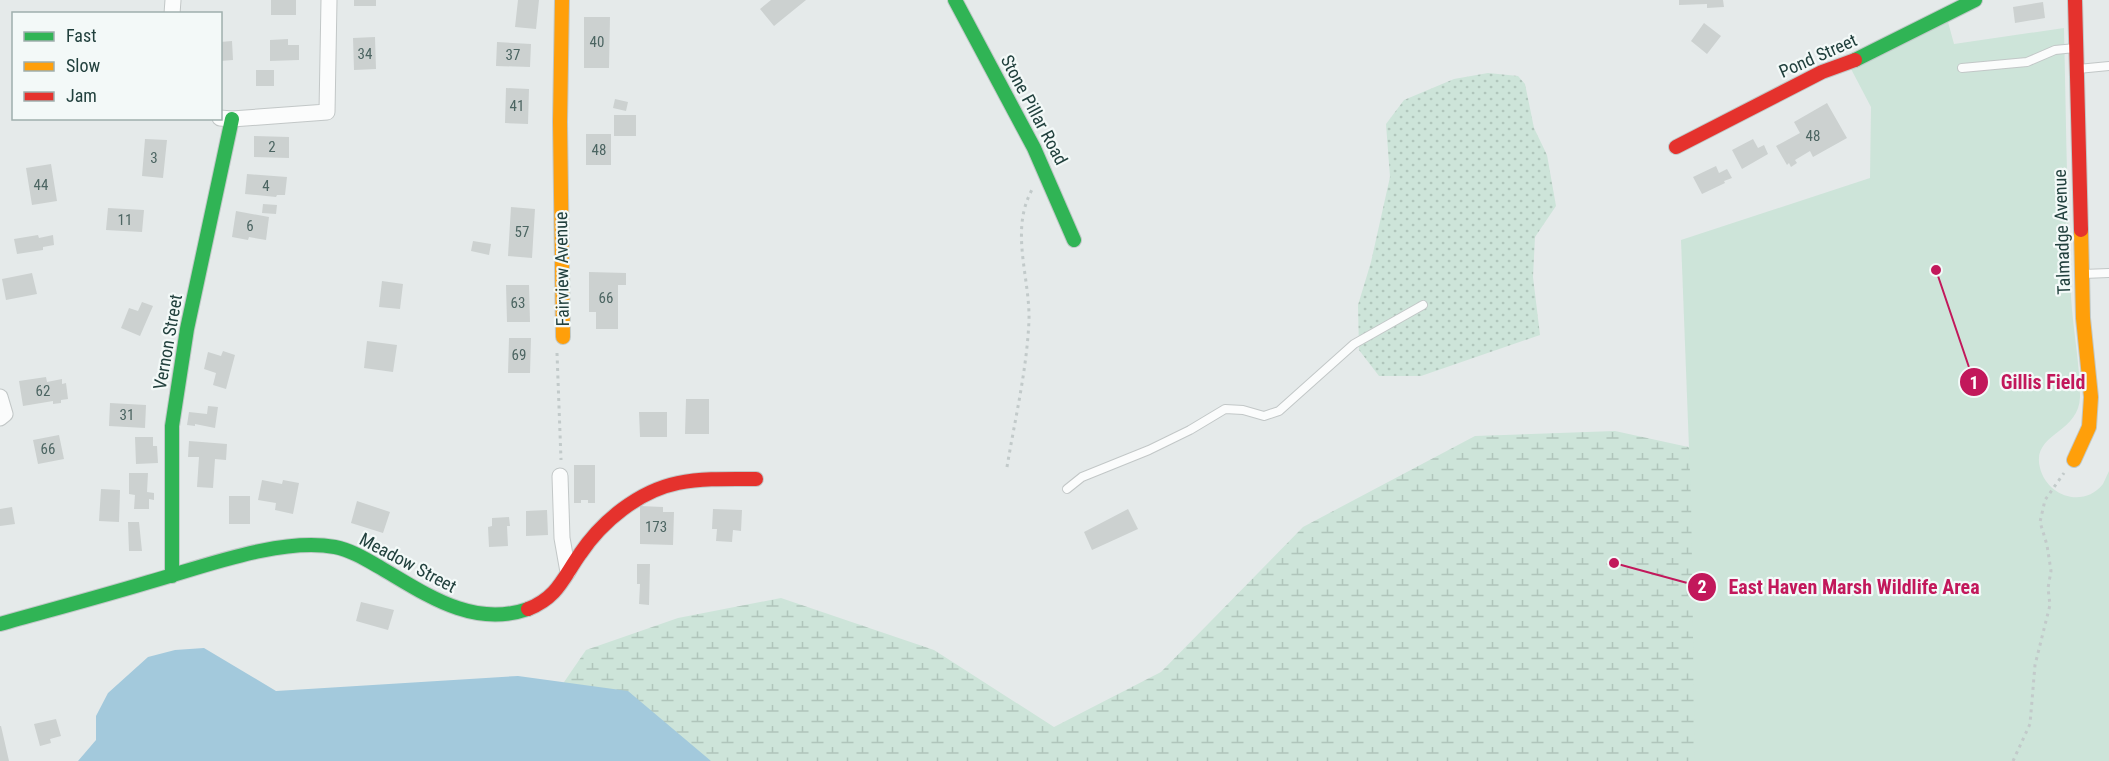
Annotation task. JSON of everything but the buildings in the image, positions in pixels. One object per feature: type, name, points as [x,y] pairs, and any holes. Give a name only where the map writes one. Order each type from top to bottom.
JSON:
[{"type":"street","points":[[226,118],[327,112],[329,0]]},
{"type":"street","name":"Fairview Avenue","points":[[562,0],[560,122],[563,337]]},
{"type":"street","name":"Stone Pillar Road","points":[[954,0],[1029,136],[1061,204],[1074,240]]},
{"type":"street","name":"Pond Street","points":[[1676,147],[1822,72],[1861,58],[1975,0]]},
{"type":"street","name":"Talmadge Avenue","points":[[2074,460],[2089,427],[2091,397],[2083,318],[2075,0]]},
{"type":"street","name":"Vernon Street","points":[[172,576],[172,426],[187,329],[226,118]]},
{"type":"street","points":[[0,397],[4,414],[0,418]]},
{"type":"street","points":[[560,476],[562,538],[568,572]]},
{"type":"street","name":"Meadow Street","points":[[0,624],[267,552],[317,545],[337,548],[358,555],[462,612],[485,616],[525,611],[553,594],[583,550],[606,522],[628,504],[655,490],[677,483],[756,479]]},
{"type":"lane","points":[[1962,68],[2027,62],[2055,50],[2076,48]]},
{"type":"lane","points":[[2077,69],[2109,66]]},
{"type":"lane","points":[[2082,274],[2109,273]]},
{"type":"lane","points":[[1067,489],[1082,477],[1149,450],[1190,430],[1225,409],[1243,410],[1264,416],[1279,411],[1354,344],[1423,305]]},
{"type":"path","points":[[1007,467],[1026,354],[1029,318],[1021,226],[1030,193],[1037,182],[1047,174]]},
{"type":"path","name":"Fairview Avenue","points":[[560,476],[557,352],[563,337]]},
{"type":"path","points":[[2013,761],[2030,724],[2035,665],[2050,605],[2047,545],[2040,522],[2045,500],[2053,485],[2074,460]]},
{"type":"green space","points":[[1948,22],[1954,44],[2064,28],[2071,297],[2080,397],[2078,409],[2072,419],[2048,440],[2039,456],[2044,478],[2050,486],[2067,496],[2086,496],[2095,492],[2103,484],[2109,471],[2109,761],[1695,761],[1691,500],[1681,240],[1870,178],[1871,107],[1850,67]]},
{"type":"green space","points":[[1488,73],[1518,76],[1525,84],[1534,128],[1547,155],[1556,206],[1535,237],[1533,277],[1540,335],[1421,376],[1379,376],[1359,350],[1358,305],[1371,262],[1390,177],[1386,124],[1404,100],[1454,79]]},
{"type":"green space","points":[[1615,431],[1871,487],[1968,761],[510,761],[586,650],[678,618],[781,598],[934,650],[1054,727],[1161,672],[1303,527],[1475,436]]},
{"type":"water","points":[[204,648],[276,691],[518,676],[628,691],[711,761],[78,761],[96,740],[96,716],[108,693],[148,657],[175,650]]},
{"type":"traffic: fast","points":[[955,0],[1034,148],[1074,240]]},
{"type":"traffic: fast","points":[[1855,60],[1975,0]]},
{"type":"traffic: fast","points":[[172,576],[172,426],[187,329],[232,119]]},
{"type":"traffic: fast","points":[[0,624],[242,555],[290,546],[313,545],[341,548],[353,553],[451,606],[488,614],[508,614],[528,609]]},
{"type":"traffic: slow","points":[[562,0],[560,122],[563,337]]},
{"type":"traffic: slow","points":[[2074,460],[2089,427],[2091,397],[2083,318],[2081,230]]},
{"type":"traffic: jam","points":[[2075,0],[2081,230]]},
{"type":"traffic: jam","points":[[1676,147],[1822,72],[1855,60]]},
{"type":"traffic: jam","points":[[528,609],[553,593],[599,530],[636,500],[663,487],[678,483],[756,479]]},
{"type":"place","name":"Gillis Field","points":[[1936,270]]},
{"type":"place","name":"East Haven Marsh Wildlife Area","points":[[1614,563]]}]
